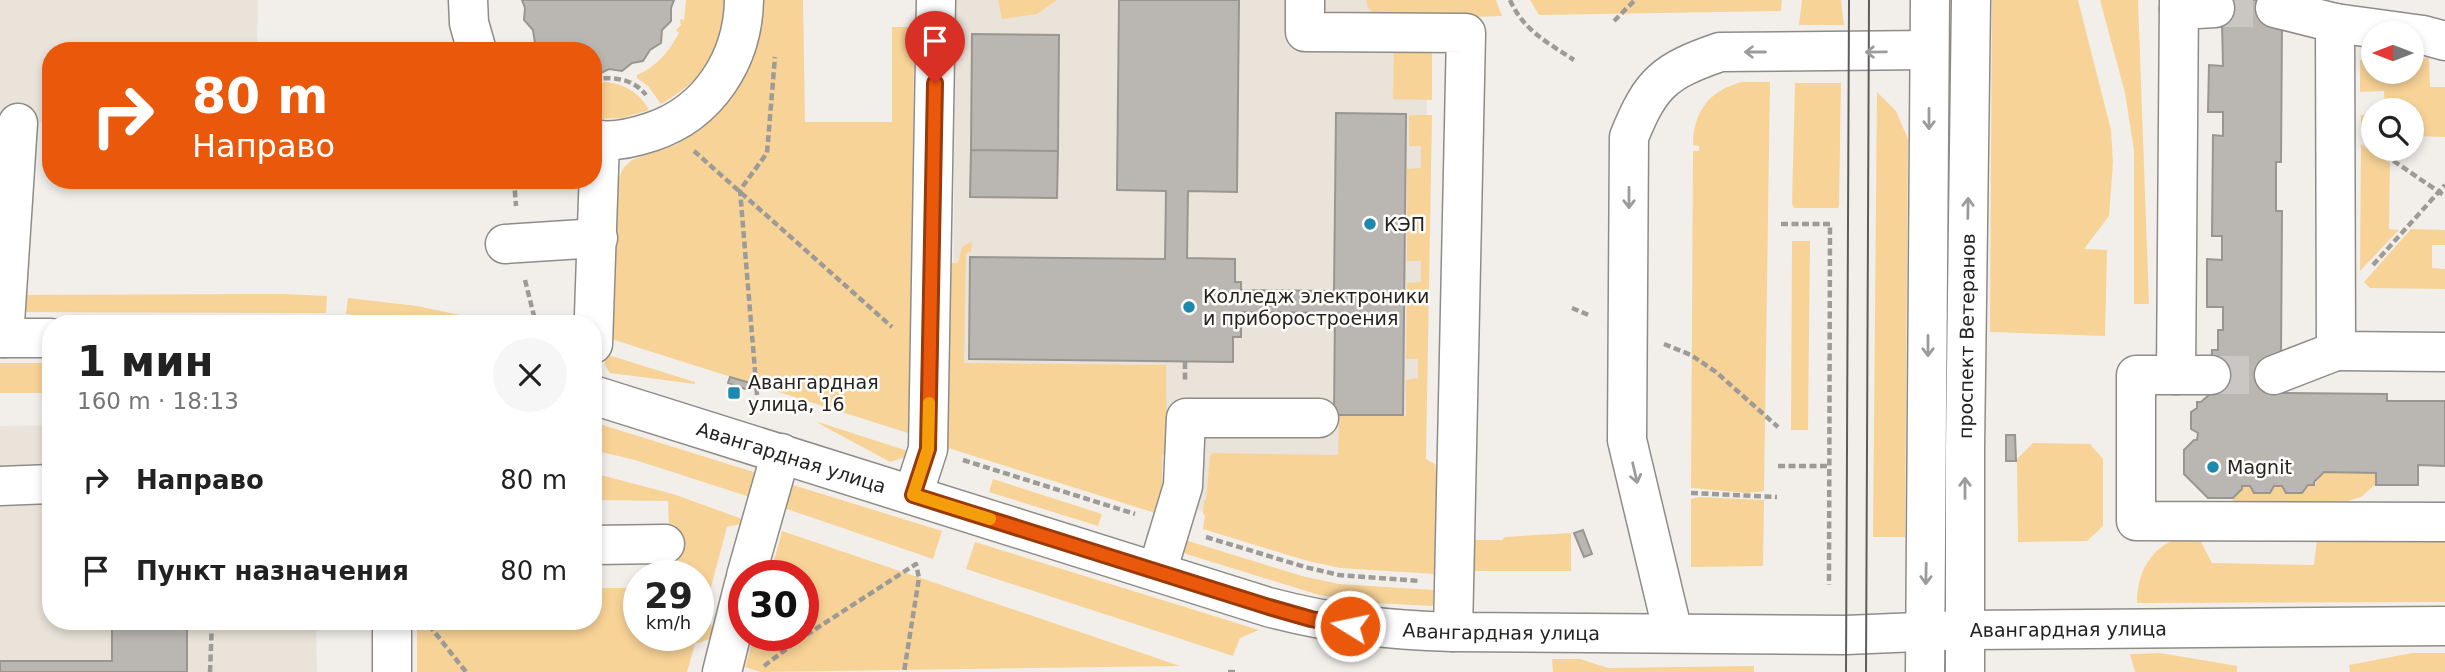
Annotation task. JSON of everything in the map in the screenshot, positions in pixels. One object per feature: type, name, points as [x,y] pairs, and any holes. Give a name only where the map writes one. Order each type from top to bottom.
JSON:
[{"type":"street","points":[[468,0],[468,23],[474,42]]},
{"type":"street","points":[[602,140],[679,138],[695,109],[718,84],[734,55],[743,22],[744,0]]},
{"type":"street","points":[[913,495],[928,449],[936,0]]},
{"type":"street","points":[[1305,0],[1305,32],[1466,33],[1453,632]]},
{"type":"street","name":"проспект Ветеранов","points":[[1924,672],[1930,0]]},
{"type":"street","name":"проспект Ветеранов","points":[[1965,672],[1971,0]]},
{"type":"street","points":[[2191,6],[2194,375],[2136,375],[2136,521],[2445,522]]},
{"type":"street","points":[[2275,8],[2335,23],[2423,35],[2445,41]]},
{"type":"street","points":[[2335,23],[2336,351]]},
{"type":"street","points":[[1673,634],[1627,440],[1629,137],[1643,104],[1667,75],[1691,62],[1720,52],[1930,50]]},
{"type":"street","points":[[18,122],[2,338],[42,338]]},
{"type":"street","points":[[594,315],[598,189]]},
{"type":"street","points":[[505,244],[598,238]]},
{"type":"street","points":[[2274,375],[2336,351],[2445,352]]},
{"type":"street","name":"Авангардная улица","points":[[602,398],[1311,619],[1393,631],[1846,635],[1965,629],[2445,626]]},
{"type":"street","points":[[1157,572],[1183,486],[1186,418],[1319,418]]},
{"type":"street","points":[[751,560],[781,453]]},
{"type":"street","points":[[0,485],[42,484]]},
{"type":"street","points":[[602,545],[665,544]]},
{"type":"street","points":[[392,630],[392,672]]},
{"type":"street","points":[[722,672],[728,648]]},
{"type":"path","points":[[1510,0],[1517,16],[1540,38],[1574,60]]},
{"type":"path","points":[[1614,21],[1635,0]]},
{"type":"path","points":[[757,395],[740,190],[767,153],[775,51]]},
{"type":"path","points":[[602,78],[631,82],[643,90],[679,138],[930,359]]},
{"type":"path","points":[[2394,161],[2445,196]]},
{"type":"path","points":[[2336,307],[2445,185]]},
{"type":"path","points":[[1781,223],[1830,223],[1829,584]]},
{"type":"path","points":[[1691,355],[1716,372],[1778,427]]},
{"type":"path","points":[[1778,466],[1830,466]]},
{"type":"path","points":[[1691,493],[1777,497]]},
{"type":"path","points":[[756,672],[797,641],[916,564],[919,578],[904,672]]},
{"type":"path","points":[[210,672],[212,630]]},
{"type":"path","points":[[434,630],[466,672]]},
{"type":"path","points":[[1228,672],[1235,672]]},
{"type":"shaded area","points":[[0,0],[258,0],[257,42],[42,42],[42,122],[0,123]]},
{"type":"shaded area","points":[[686,0],[728,0],[725,18],[716,48],[701,73],[661,104],[637,75],[656,63],[671,47],[679,33],[676,30],[681,25],[680,19],[684,20]]},
{"type":"shaded area","points":[[763,0],[803,0],[805,122],[892,122],[892,27],[907,27],[914,31],[911,434],[605,337],[614,188],[624,167],[632,160],[678,144],[702,125],[758,37],[763,18]]},
{"type":"shaded area","name":"Колледж электроники и приборостроения","points":[[955,0],[1428,0],[1422,558],[1340,558],[1179,504],[953,357]]},
{"type":"shaded area","points":[[998,0],[1057,0],[1037,14],[1002,19]]},
{"type":"shaded area","points":[[1366,0],[1496,0],[1502,16],[1382,20],[1368,8]]},
{"type":"shaded area","points":[[1530,0],[1782,0],[1781,11],[1539,15]]},
{"type":"shaded area","points":[[1802,0],[1841,0],[1844,25],[1799,25]]},
{"type":"shaded area","points":[[1992,0],[2078,0],[2111,130],[2113,162],[2109,216],[2084,249],[2107,250],[2105,336],[1990,332]]},
{"type":"shaded area","points":[[2100,0],[2138,0],[2149,304],[2134,304],[2134,150],[2125,93]]},
{"type":"shaded area","points":[[1394,48],[1432,49],[1432,100],[1393,99]]},
{"type":"shaded area","points":[[2424,58],[2429,58],[2430,87],[2445,87],[2445,137],[2424,136],[2424,98],[2384,98],[2384,91],[2360,92],[2360,60],[2361,84],[2424,84]]},
{"type":"shaded area","points":[[1742,82],[1770,82],[1764,491],[1747,493],[1691,488],[1693,151],[1699,151],[1699,146],[1693,145],[1694,133],[1705,104],[1720,91]]},
{"type":"shaded area","points":[[602,83],[631,90],[649,110],[622,118],[602,119]]},
{"type":"shaded area","points":[[1795,83],[1841,83],[1838,208],[1794,208],[1792,204]]},
{"type":"shaded area","points":[[1877,92],[1896,111],[1908,139],[1905,537],[1873,537]]},
{"type":"shaded area","points":[[1409,115],[1432,115],[1426,459],[1435,464],[1438,480],[1435,574],[1340,568],[1304,560],[1203,529],[1204,500],[1210,456],[1213,453],[1338,455],[1339,416],[1406,416],[1406,380],[1418,378],[1418,359],[1406,359],[1407,283],[1421,282],[1421,261],[1407,261],[1407,169],[1421,168],[1421,146],[1409,146]]},
{"type":"shaded area","points":[[2361,144],[2361,161],[2390,163],[2389,229],[2399,230],[2360,271]]},
{"type":"shaded area","points":[[2411,229],[2445,230],[2445,245],[2432,245],[2432,268],[2445,269],[2445,289],[2370,288],[2364,282]]},
{"type":"shaded area","points":[[972,241],[971,252],[966,253],[964,363],[1166,365],[1167,454],[1162,455],[1162,505],[1155,513],[942,446],[946,263],[958,263],[962,247]]},
{"type":"shaded area","points":[[1792,241],[1810,241],[1808,430],[1791,430]]},
{"type":"shaded area","points":[[0,295],[327,296],[326,313],[0,312]]},
{"type":"shaded area","points":[[348,298],[417,306],[460,315],[354,315],[346,314]]},
{"type":"shaded area","points":[[605,354],[695,384],[610,373],[605,365]]},
{"type":"shaded area","points":[[0,363],[42,363],[42,393],[0,393]]},
{"type":"shaded area","points":[[818,422],[908,451],[905,457],[890,462]]},
{"type":"shaded area","points":[[42,425],[42,630],[316,630],[317,672],[0,672],[0,426]]},
{"type":"shaded area","points":[[602,425],[757,473],[750,497],[602,452]]},
{"type":"shaded area","points":[[2033,443],[2090,444],[2103,459],[2103,526],[2087,541],[2018,542],[2017,459]]},
{"type":"shaded area","points":[[2324,472],[2376,473],[2376,484],[2361,497],[2348,501],[2233,501],[2242,486],[2250,486],[2254,493],[2270,493],[2275,486],[2282,486],[2286,493],[2302,493],[2308,485],[2314,485]]},
{"type":"shaded area","points":[[602,475],[673,494],[745,520],[745,523],[727,527],[714,576],[714,560],[670,560],[668,501],[602,500]]},
{"type":"shaded area","points":[[993,479],[1102,514],[1098,526],[989,492]]},
{"type":"shaded area","points":[[793,485],[942,531],[933,559],[781,507],[784,497]]},
{"type":"shaded area","points":[[1699,497],[1764,500],[1763,566],[1691,567],[1691,499]]},
{"type":"shaded area","points":[[782,531],[1180,666],[760,672],[745,667],[750,651],[819,651],[819,560],[774,560]]},
{"type":"shaded area","points":[[1571,533],[1571,571],[1469,571],[1470,540],[1502,540],[1505,537]]},
{"type":"shaded area","points":[[2178,538],[2200,540],[2212,563],[2314,565],[2317,540],[2445,541],[2445,602],[2137,603],[2139,582],[2152,556]]},
{"type":"shaded area","points":[[1185,540],[1302,576],[1339,584],[1434,590],[1434,603],[1432,606],[1375,603],[1319,595],[1180,552]]},
{"type":"shaded area","points":[[975,542],[1259,630],[1240,638],[1233,656],[966,569]]},
{"type":"shaded area","points":[[602,588],[623,588],[623,651],[693,651],[687,672],[417,672],[417,630],[602,630]]},
{"type":"shaded area","points":[[2160,653],[2237,666],[2237,672],[2135,672],[2130,654]]},
{"type":"shaded area","points":[[2412,653],[2445,653],[2445,672],[2350,672],[2349,665]]},
{"type":"shaded area","points":[[1552,659],[1580,659],[1608,668],[1754,666],[1754,672],[1553,672]]},
{"type":"building","points":[[522,0],[674,0],[671,21],[662,30],[661,43],[650,50],[643,61],[632,63],[622,71],[609,69],[602,72],[602,42],[535,42],[533,30],[524,20],[525,8]]},
{"type":"building","name":"КЭП","points":[[1119,0],[1239,0],[1237,192],[1188,191],[1187,258],[1235,259],[1235,282],[1241,282],[1241,290],[1334,291],[1336,113],[1406,114],[1403,415],[1334,415],[1335,313],[1241,312],[1241,337],[1233,337],[1233,362],[969,359],[970,257],[1165,259],[1166,191],[1117,190]]},
{"type":"building","points":[[2215,0],[2275,0],[2282,20],[2281,162],[2276,162],[2276,211],[2282,211],[2281,355],[2274,393],[2387,394],[2387,401],[2445,401],[2445,466],[2418,465],[2418,485],[2376,485],[2376,473],[2324,472],[2314,485],[2308,485],[2302,493],[2286,493],[2282,486],[2274,486],[2270,493],[2254,493],[2250,486],[2242,486],[2233,498],[2208,498],[2184,474],[2184,450],[2197,440],[2198,433],[2191,429],[2191,412],[2197,408],[2197,402],[2201,402],[2211,393],[2212,350],[2218,350],[2218,330],[2223,330],[2223,307],[2207,307],[2207,259],[2222,260],[2222,236],[2212,236],[2213,135],[2223,136],[2223,112],[2208,112],[2209,65],[2223,66],[2222,22]]},
{"type":"building","points":[[972,34],[1059,35],[1058,151],[971,150]]},
{"type":"building","points":[[971,150],[1058,151],[1057,198],[970,197]]},
{"type":"building","points":[[730,377],[750,383],[748,390],[728,383]]},
{"type":"building","points":[[2006,435],[2015,435],[2016,461],[2006,461]]},
{"type":"building","points":[[1583,530],[1592,554],[1584,557],[1574,533]]},
{"type":"building","points":[[112,630],[187,630],[187,672],[0,672],[0,661],[112,661]]},
{"type":"tunnel","points":[[2215,8],[2275,8]]},
{"type":"tunnel","points":[[2211,375],[2274,375]]},
{"type":"tram line","points":[[1846,672],[1849,0]]},
{"type":"tram line","points":[[1866,672],[1869,0]]},
{"type":"slow traffic","points":[[929,403],[928,449],[913,495],[990,519]]},
{"type":"place","name":"КЭП","points":[[1370,224]]},
{"type":"place","name":"Колледж электроники и приборостроения","points":[[1189,307]]},
{"type":"place","name":"Авангардная улица, 16","points":[[734,393]]},
{"type":"place","name":"Magnit","points":[[2213,467]]},
{"type":"route","points":[[935,83],[928,449],[913,495],[1269,607],[1350,626]]}]
